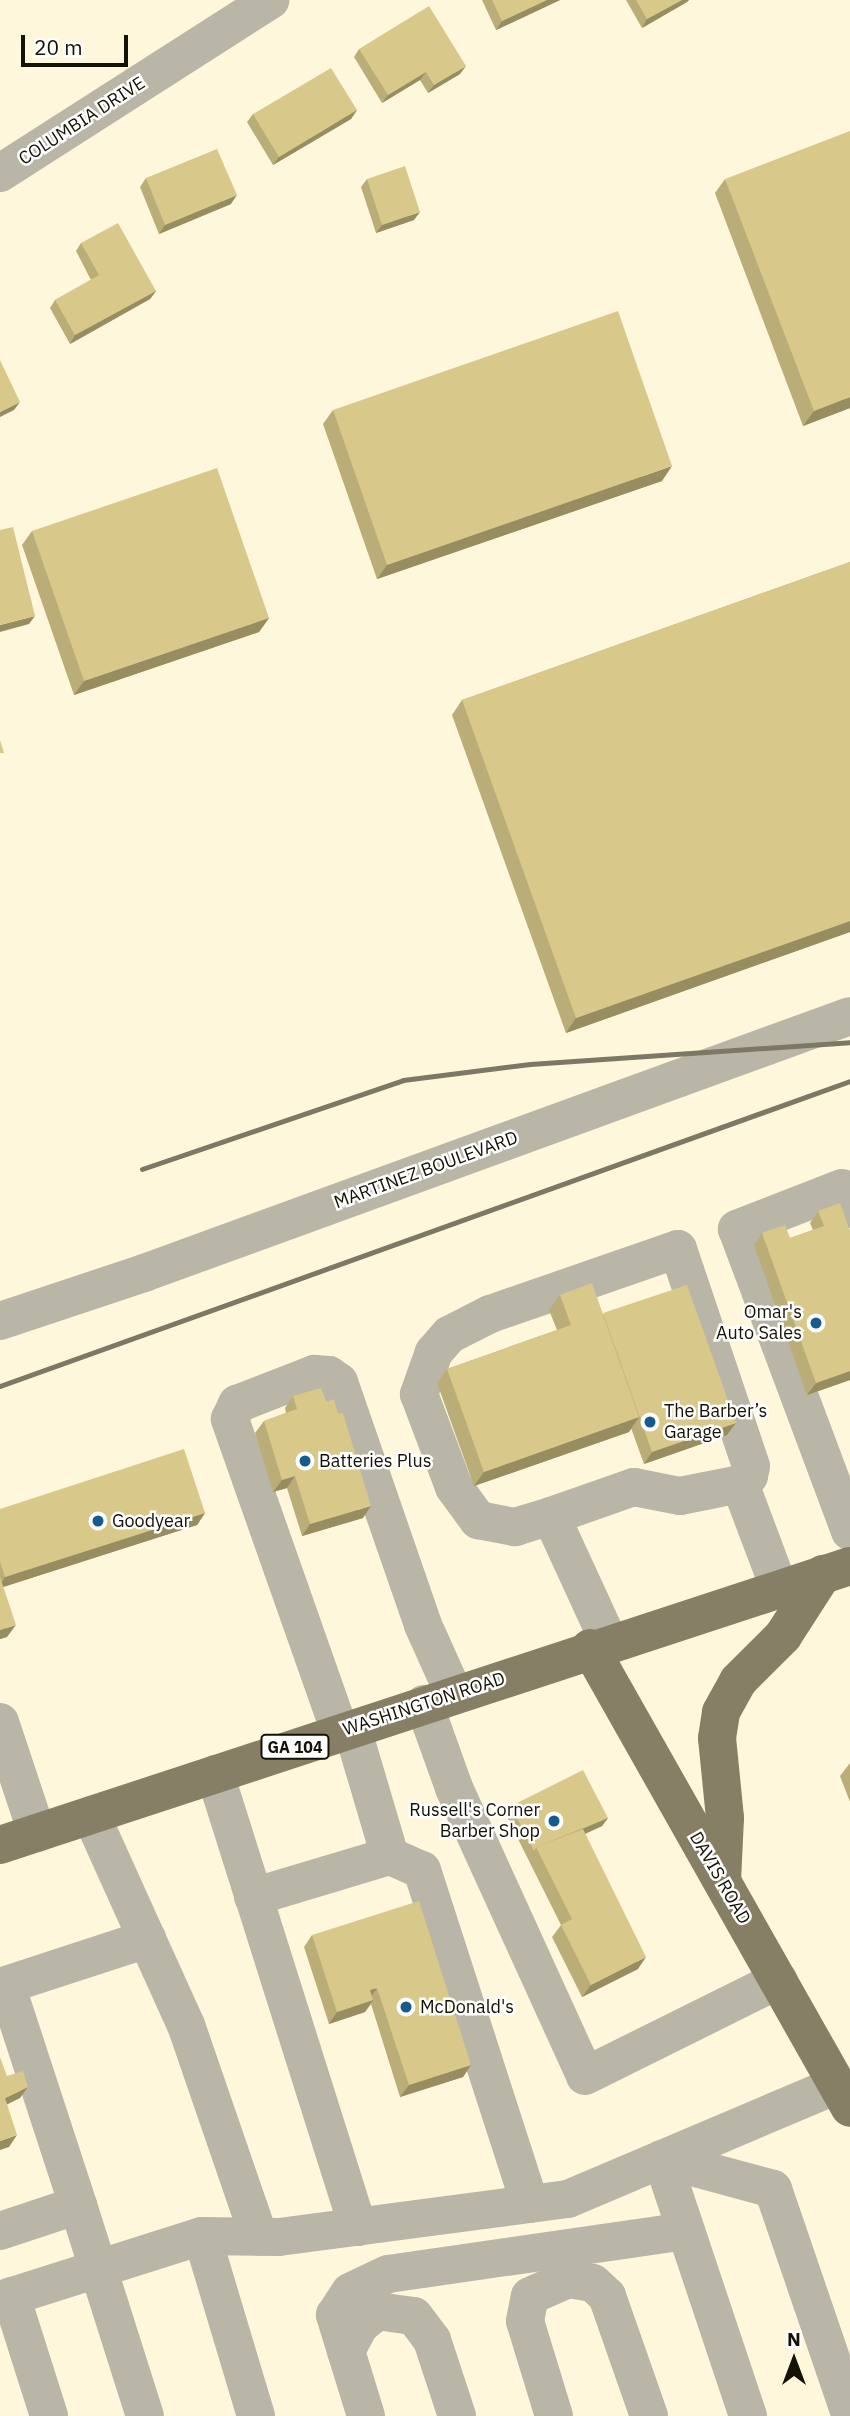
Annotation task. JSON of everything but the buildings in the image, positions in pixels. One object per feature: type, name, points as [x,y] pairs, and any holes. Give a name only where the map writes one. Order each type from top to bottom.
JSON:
[{"type":"main road","name":"WASHINGTON ROAD","points":[[0,1845],[600,1645],[836,1570]]},
{"type":"main road","points":[[722,1881],[725,1818],[717,1738],[721,1712],[738,1681],[783,1636],[836,1570]]},
{"type":"main road","name":"DAVIS ROAD","points":[[600,1645],[722,1881],[845,2096]]},
{"type":"street","name":"COLUMBIA DRIVE","points":[[0,173],[270,0]]},
{"type":"street","name":"MARTINEZ BOULEVARD","points":[[0,1321],[144,1273],[850,1016]]},
{"type":"street","points":[[850,1209],[842,1188],[737,1229],[850,1532]]},
{"type":"street","points":[[678,1250],[751,1466],[749,1476],[740,1484],[680,1496],[634,1487],[551,1516],[516,1527],[478,1520],[454,1487],[419,1394],[434,1352],[449,1335],[490,1314],[678,1250]]},
{"type":"street","points":[[390,1856],[230,1419],[237,1404],[314,1374],[329,1375],[339,1382],[423,1625],[454,1788],[585,2076],[778,1980]]},
{"type":"street","points":[[740,1484],[779,1588]]},
{"type":"street","points":[[551,1516],[600,1645]]},
{"type":"street","points":[[0,1722],[37,1833]]},
{"type":"street","points":[[215,1773],[358,2227]]},
{"type":"street","points":[[91,1815],[186,2025],[259,2237]]},
{"type":"street","points":[[253,1897],[390,1856],[422,1870],[530,2204]]},
{"type":"street","points":[[145,2416],[22,2035],[3,1986],[147,1940]]},
{"type":"street","points":[[0,2216],[40,2196],[49,2170],[12,2056],[22,2035]]},
{"type":"street","points":[[49,2416],[5,2298],[202,2236],[259,2237],[358,2227],[568,2199],[662,2159],[845,2096]]},
{"type":"street","points":[[662,2159],[748,2416]]},
{"type":"street","points":[[662,2159],[773,2189],[850,2414]]},
{"type":"street","points":[[0,2231],[78,2205]]},
{"type":"street","points":[[366,2416],[335,2315],[350,2292],[388,2274],[686,2231]]},
{"type":"street","points":[[202,2236],[257,2416]]},
{"type":"street","points":[[554,2416],[525,2321],[530,2296],[568,2278],[593,2283],[607,2296],[649,2416]]},
{"type":"street","points":[[346,2351],[360,2325],[377,2311],[414,2316],[432,2340],[457,2416]]},
{"type":"railway","points":[[142,1169],[403,1080],[530,1064],[850,1042]]},
{"type":"railway","points":[[0,1386],[850,1081]]},
{"type":"place","name":"Omar's Auto Sales","points":[[816,1323]]},
{"type":"place","name":"The Barber’s Garage","points":[[650,1422]]},
{"type":"place","name":"Batteries Plus","points":[[305,1461]]},
{"type":"place","name":"Goodyear","points":[[98,1521]]},
{"type":"place","name":"Russell's Corner Barber Shop","points":[[554,1821]]},
{"type":"place","name":"McDonald's","points":[[406,2007]]}]
